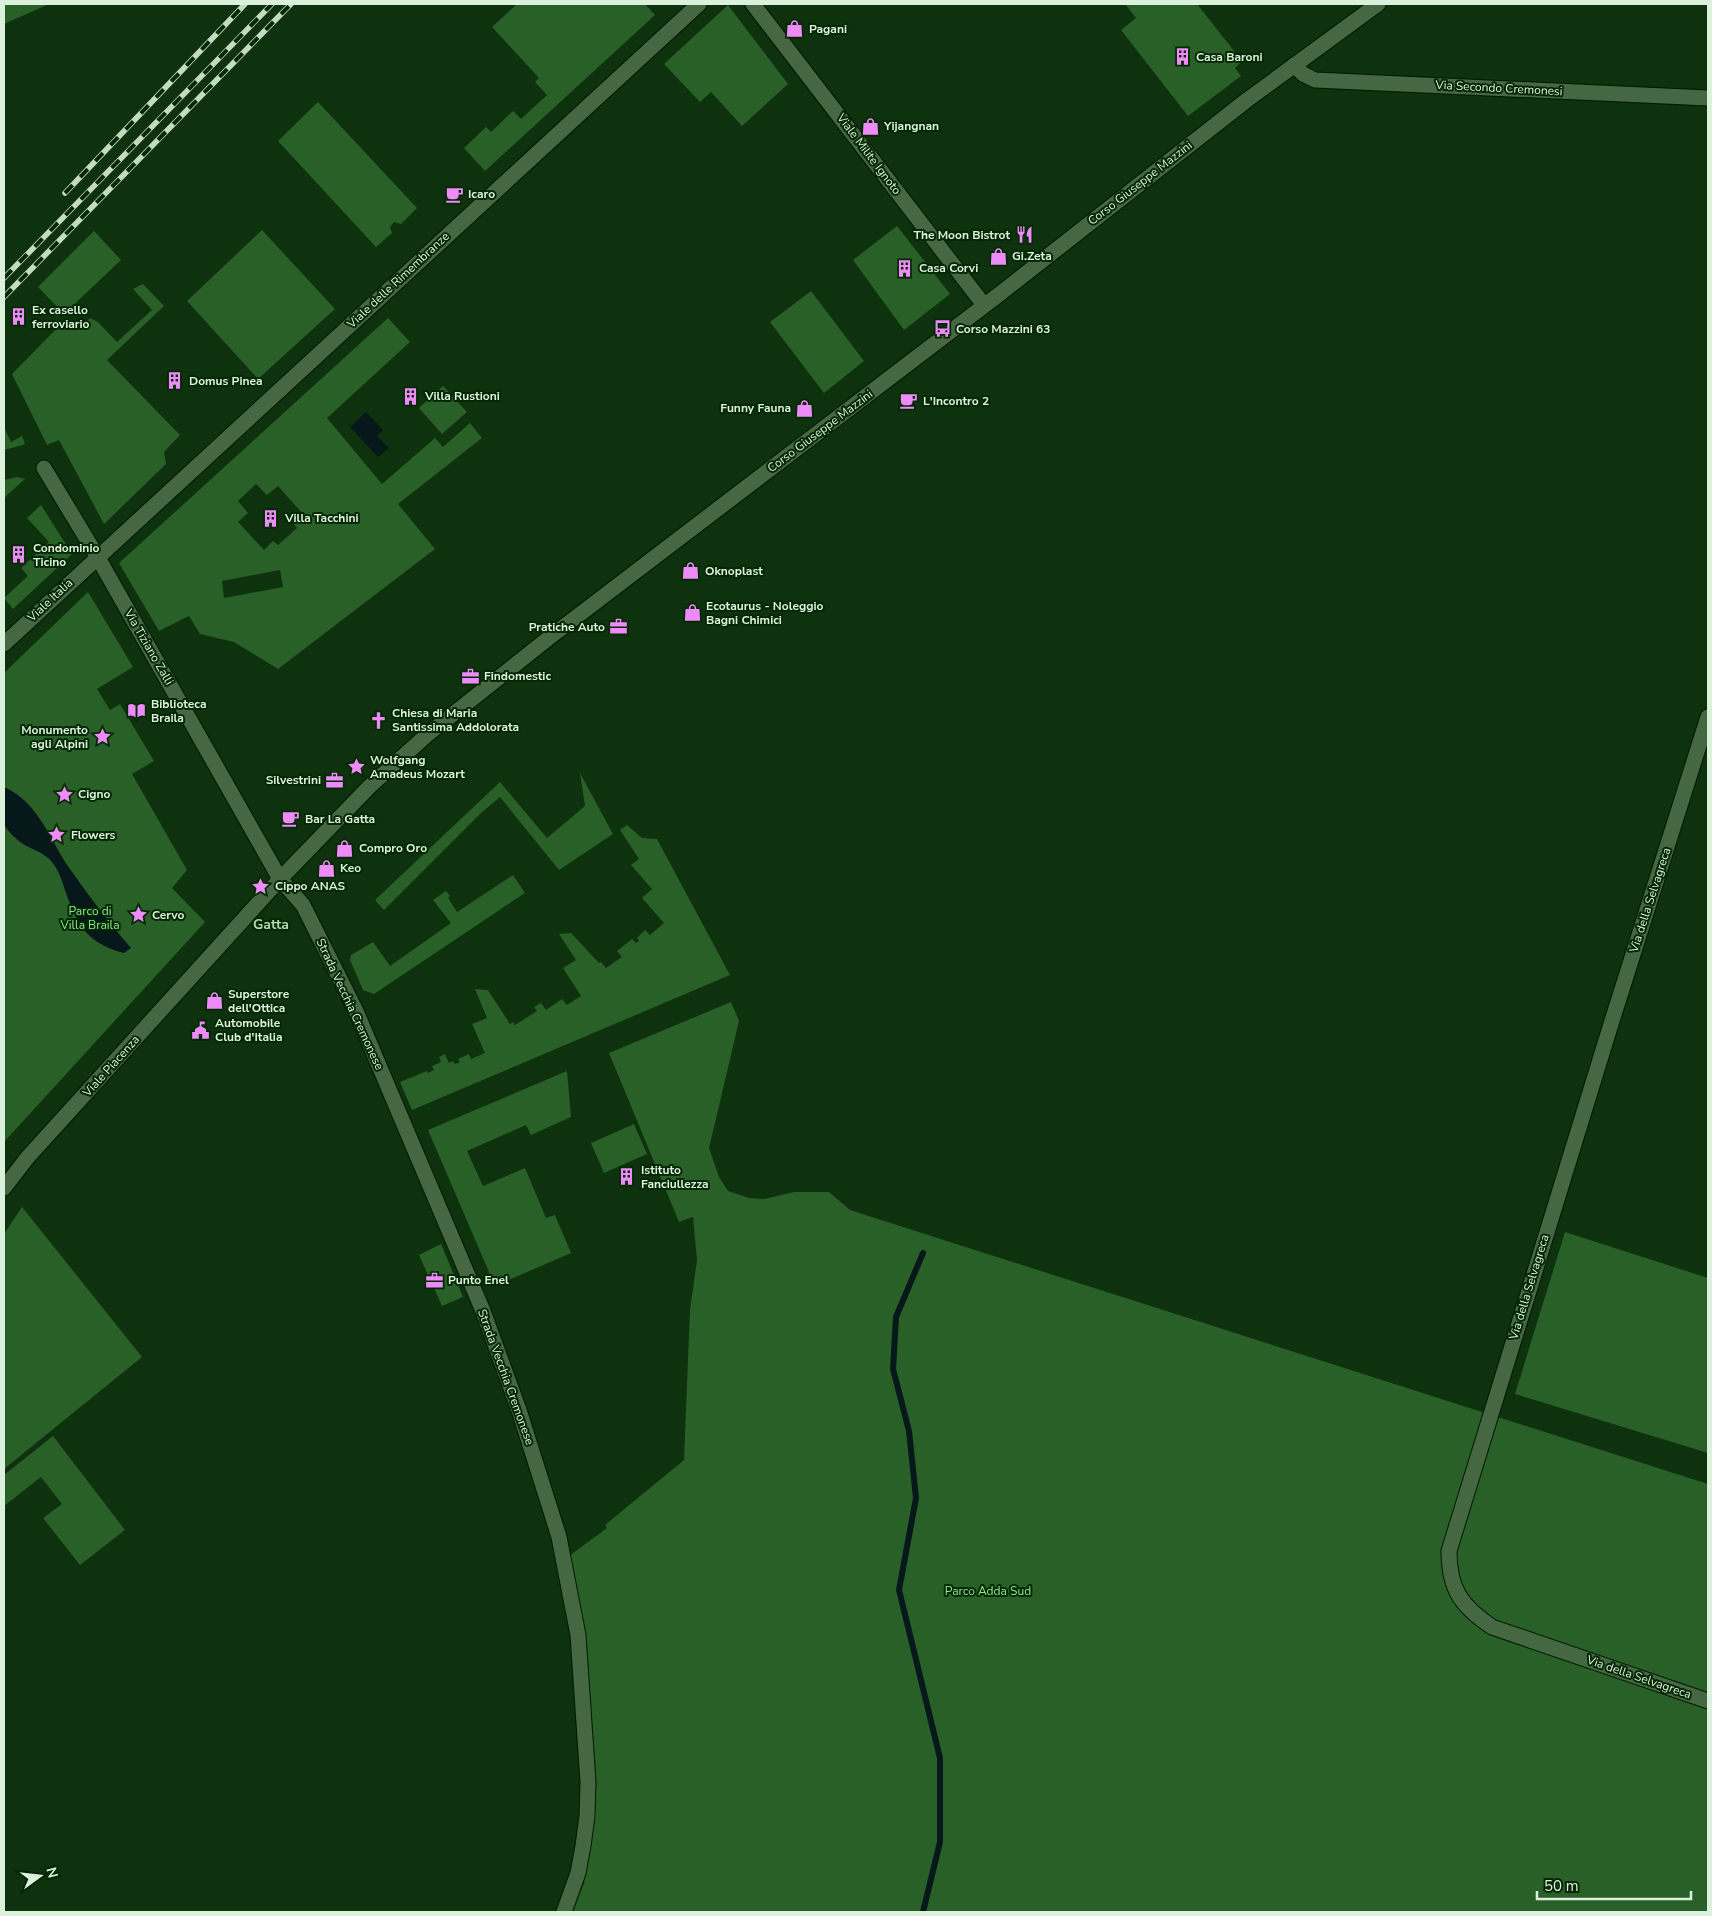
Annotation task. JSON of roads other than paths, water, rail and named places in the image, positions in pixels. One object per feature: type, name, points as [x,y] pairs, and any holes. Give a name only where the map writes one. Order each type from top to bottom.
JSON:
[{"type":"street","name":"Viale delle Rimembranze","points":[[97,556],[699,4]]},
{"type":"street","name":"Viale Milite Ignoto","points":[[753,4],[984,305]]},
{"type":"street","name":"Corso Giuseppe Mazzini","points":[[219,947],[280,879],[370,786],[428,734],[550,637],[1294,65],[1378,4]]},
{"type":"street","name":"Via Secondo Cremonesi","points":[[1294,65],[1303,74],[1315,80],[1708,98]]},
{"type":"street","name":"Via Tiziano Zalli","points":[[44,468],[97,556],[280,879]]},
{"type":"street","name":"Viale Italia","points":[[4,644],[97,556]]},
{"type":"street","name":"Via della Selvagreca","points":[[1708,717],[1611,1024],[1449,1551],[1449,1570],[1463,1604],[1492,1627],[1708,1701]]},
{"type":"street","name":"Strada Vecchia Cremonese","points":[[280,879],[307,913],[356,1010],[406,1126],[486,1319],[519,1410],[559,1536],[578,1635],[588,1782],[587,1821],[583,1846],[578,1872],[564,1912]]},
{"type":"street","name":"Viale Piacenza","points":[[4,1188],[27,1158],[219,947]]},
{"type":"waterway","points":[[923,1253],[896,1317],[893,1369],[909,1431],[916,1498],[899,1590],[940,1758],[940,1842],[923,1912]]},
{"type":"railway","points":[[65,193],[245,4]]},
{"type":"railway","points":[[4,278],[272,4]]},
{"type":"railway","points":[[4,297],[291,4]]},
{"type":"place","name":"Pagani","points":[[795,29]]},
{"type":"place","name":"Casa Baroni","points":[[1182,57]]},
{"type":"place","name":"Yijangnan","points":[[870,126]]},
{"type":"place","name":"Icaro","points":[[454,194]]},
{"type":"place","name":"The Moon Bistrot","points":[[1024,235]]},
{"type":"place","name":"Gi.Zeta","points":[[998,256]]},
{"type":"place","name":"Casa Corvi","points":[[905,268]]},
{"type":"place","name":"Ex casello ferroviario","points":[[18,317]]},
{"type":"place","name":"Corso Mazzini 63","points":[[942,329]]},
{"type":"place","name":"Domus Pinea","points":[[175,381]]},
{"type":"place","name":"Villa Rustioni","points":[[411,396]]},
{"type":"place","name":"L'Incontro 2","points":[[909,401]]},
{"type":"place","name":"Funny Fauna","points":[[805,408]]},
{"type":"place","name":"Villa Tacchini","points":[[271,518]]},
{"type":"place","name":"Condominio Ticino","points":[[19,555]]},
{"type":"place","name":"Oknoplast","points":[[691,571]]},
{"type":"place","name":"Ecotaurus - Noleggio Bagni Chimici","points":[[692,613]]},
{"type":"place","name":"Pratiche Auto","points":[[619,627]]},
{"type":"place","name":"Findomestic","points":[[470,676]]},
{"type":"place","name":"Biblioteca Braila","points":[[137,711]]},
{"type":"place","name":"Chiesa di Maria Santissima Addolorata","points":[[378,720]]},
{"type":"place","name":"Monumento agli Alpini","points":[[102,737]]},
{"type":"place","name":"Wolfgang Amadeus Mozart","points":[[356,767]]},
{"type":"place","name":"Silvestrini","points":[[335,780]]},
{"type":"place","name":"Cigno","points":[[64,794]]},
{"type":"place","name":"Bar La Gatta","points":[[291,819]]},
{"type":"place","name":"Flowers","points":[[57,835]]},
{"type":"place","name":"Compro Oro","points":[[345,848]]},
{"type":"place","name":"Keo","points":[[326,868]]},
{"type":"place","name":"Cippo ANAS","points":[[261,886]]},
{"type":"place","name":"Cervo","points":[[138,915]]},
{"type":"place","name":"Superstore dell'Ottica","points":[[214,1001]]},
{"type":"place","name":"Automobile Club d'Italia","points":[[201,1030]]},
{"type":"place","name":"Istituto Fanciullezza","points":[[627,1177]]},
{"type":"place","name":"Punto Enel","points":[[434,1280]]},
{"type":"district","name":"Gatta","points":[[271,924]]},
{"type":"park label","name":"Parco di Villa Braila","points":[[90,918]]},
{"type":"park label","name":"Parco Adda Sud","points":[[988,1591]]}]
